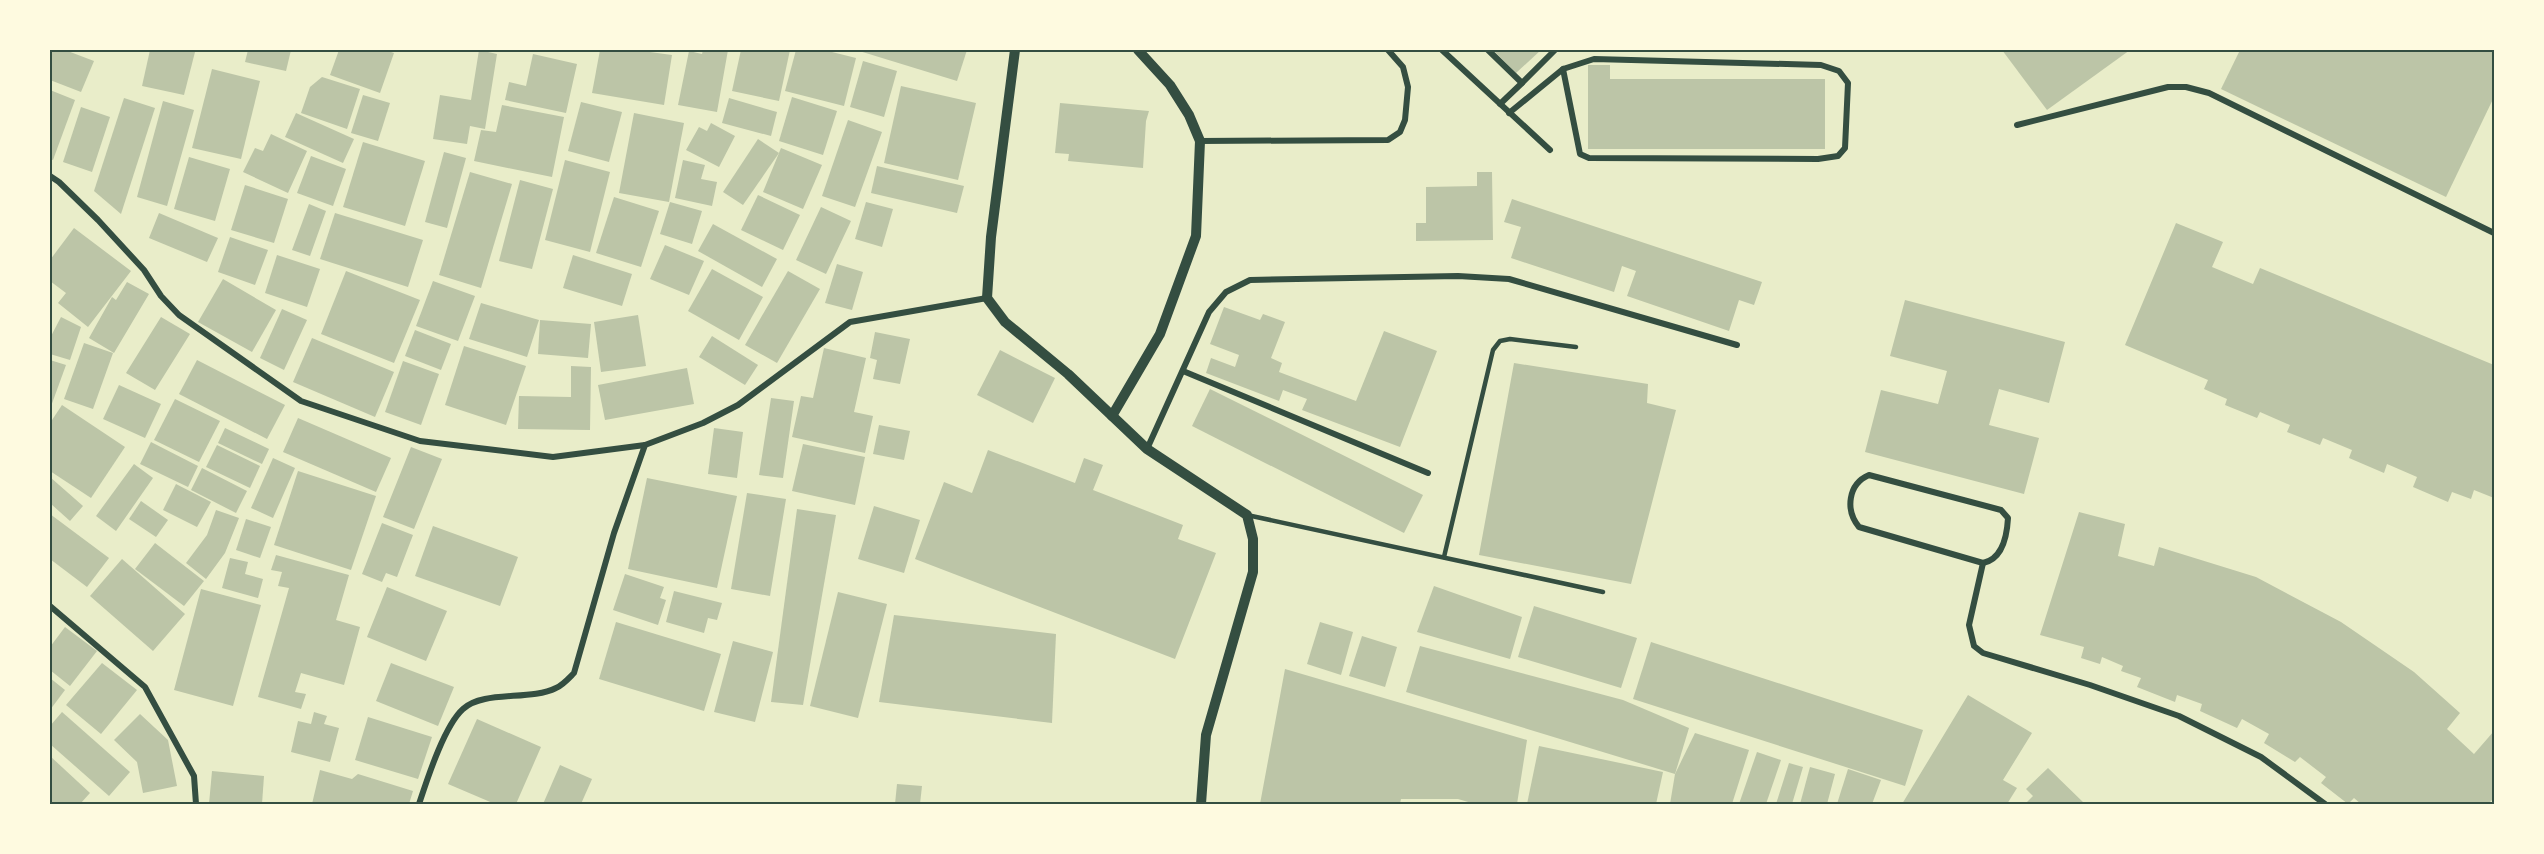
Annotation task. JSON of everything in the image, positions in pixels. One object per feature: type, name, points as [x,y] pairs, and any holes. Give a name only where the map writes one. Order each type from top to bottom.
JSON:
[{"type":"street","points":[[1015,50],[991,237],[987,298],[1005,322],[1068,374],[1147,449],[1247,515],[1253,539],[1253,572],[1206,735],[1201,804]]},
{"type":"street","points":[[1112,416],[1160,334],[1196,236],[1200,141],[1189,115],[1170,85],[1138,50]]},
{"type":"street","points":[[1200,141],[1388,140],[1400,132],[1406,120],[1408,87],[1403,67],[1388,50]]},
{"type":"street","points":[[1442,50],[1550,150]]},
{"type":"street","points":[[1488,50],[1522,82]]},
{"type":"street","points":[[1500,104],[1555,50]]},
{"type":"street","points":[[1509,113],[1563,69],[1594,58],[1821,66],[1839,70],[1848,82],[1845,148],[1838,156],[1818,159],[1589,158],[1580,154],[1563,69]]},
{"type":"street","points":[[2017,125],[2169,87],[2186,87],[2209,93],[2494,233]]},
{"type":"street","points":[[50,176],[74,197],[137,262],[161,297],[179,315],[302,401],[420,441],[553,457],[645,445],[703,423],[738,405],[850,322],[987,298]]},
{"type":"street","points":[[1147,449],[1209,312],[1226,292],[1250,280],[1458,276],[1509,279],[1737,345]]},
{"type":"street","points":[[1183,371],[1428,472]]},
{"type":"street","points":[[419,804],[429,774],[451,726],[463,708],[482,700],[533,695],[557,688],[574,673],[614,533],[645,445]]},
{"type":"street","points":[[1869,475],[2001,510],[2008,518],[1999,556],[1990,562],[1983,563],[1859,528],[1850,510],[1854,486],[1859,480],[1869,475]]},
{"type":"street","points":[[1983,563],[1970,625],[1974,646],[1983,653],[2090,685],[2179,716],[2261,757],[2325,804]]},
{"type":"street","points":[[50,606],[145,687],[194,776],[196,804]]},
{"type":"lane","points":[[1444,557],[1493,350],[1500,341],[1510,339],[1576,347]]},
{"type":"lane","points":[[1247,515],[1603,592]]},
{"type":"building","points":[[50,50],[65,50],[94,61],[81,92],[50,80]]},
{"type":"building","points":[[150,50],[195,52],[184,95],[142,86]]},
{"type":"building","points":[[248,50],[291,50],[286,71],[245,62]]},
{"type":"building","points":[[339,50],[385,50],[394,53],[380,93],[330,75]]},
{"type":"building","points":[[479,50],[497,54],[485,129],[470,126],[467,144],[433,139],[440,95],[471,100]]},
{"type":"building","points":[[600,50],[635,50],[672,55],[664,105],[592,93]]},
{"type":"building","points":[[703,50],[728,50],[717,112],[678,105],[689,51],[702,54]]},
{"type":"building","points":[[741,50],[790,50],[779,101],[732,91]]},
{"type":"building","points":[[796,50],[824,50],[856,58],[844,106],[785,91]]},
{"type":"building","points":[[856,50],[967,50],[957,81]]},
{"type":"building","points":[[1493,50],[1541,50],[1516,73]]},
{"type":"building","points":[[2002,50],[2130,50],[2047,110]]},
{"type":"building","points":[[2240,50],[2494,50],[2494,97],[2446,197],[2221,89]]},
{"type":"building","points":[[533,54],[577,64],[566,113],[505,100],[509,82],[526,86]]},
{"type":"building","points":[[863,61],[897,71],[884,117],[850,107]]},
{"type":"building","points":[[1588,65],[1610,65],[1610,79],[1825,79],[1825,149],[1588,149]]},
{"type":"building","points":[[212,69],[260,81],[241,159],[192,148]]},
{"type":"building","points":[[322,77],[360,89],[347,129],[301,113],[310,87]]},
{"type":"building","points":[[901,86],[976,103],[958,180],[884,163]]},
{"type":"building","points":[[50,90],[75,100],[53,160],[50,159]]},
{"type":"building","points":[[363,95],[390,103],[378,141],[351,133]]},
{"type":"building","points":[[792,97],[837,111],[823,155],[779,141]]},
{"type":"building","points":[[124,98],[155,108],[121,214],[94,191]]},
{"type":"building","points":[[729,98],[777,112],[771,136],[722,123]]},
{"type":"building","points":[[163,101],[194,110],[167,206],[137,197]]},
{"type":"building","points":[[581,102],[622,112],[609,162],[568,151]]},
{"type":"building","points":[[1060,103],[1149,111],[1146,121],[1143,168],[1068,161],[1069,154],[1055,153]]},
{"type":"building","points":[[502,105],[564,117],[552,177],[474,161],[481,130],[496,132]]},
{"type":"building","points":[[81,107],[110,117],[92,172],[63,162]]},
{"type":"building","points":[[296,113],[354,139],[343,163],[285,137]]},
{"type":"building","points":[[634,113],[684,123],[669,202],[619,193]]},
{"type":"building","points":[[848,120],[882,132],[855,207],[822,196]]},
{"type":"building","points":[[711,123],[735,136],[719,167],[686,150],[699,127],[707,131]]},
{"type":"building","points":[[271,134],[307,151],[288,193],[243,172],[255,148],[263,151]]},
{"type":"building","points":[[758,139],[779,153],[743,205],[723,192]]},
{"type":"building","points":[[363,142],[425,161],[405,226],[343,207]]},
{"type":"building","points":[[781,148],[822,165],[803,209],[763,192]]},
{"type":"building","points":[[444,152],[466,158],[447,228],[425,222]]},
{"type":"building","points":[[311,156],[346,169],[333,206],[297,193]]},
{"type":"building","points":[[189,157],[230,169],[215,221],[174,209]]},
{"type":"building","points":[[565,160],[610,172],[590,252],[545,240]]},
{"type":"building","points":[[683,160],[705,165],[701,179],[717,182],[712,206],[675,198]]},
{"type":"building","points":[[877,166],[964,186],[957,213],[871,193]]},
{"type":"building","points":[[470,172],[512,184],[481,288],[439,275]]},
{"type":"building","points":[[1477,172],[1492,172],[1493,240],[1416,241],[1416,223],[1426,223],[1426,187],[1477,186]]},
{"type":"building","points":[[520,180],[553,189],[532,269],[499,261]]},
{"type":"building","points":[[245,185],[288,199],[274,243],[231,230]]},
{"type":"building","points":[[758,195],[800,215],[783,250],[741,230]]},
{"type":"building","points":[[614,197],[659,211],[641,267],[596,253]]},
{"type":"building","points":[[1512,199],[1762,282],[1754,305],[1739,300],[1729,331],[1627,296],[1636,271],[1622,266],[1614,292],[1511,258],[1521,227],[1504,222]]},
{"type":"building","points":[[670,202],[702,211],[692,244],[660,234]]},
{"type":"building","points":[[866,202],[893,209],[882,247],[855,239]]},
{"type":"building","points":[[309,204],[326,211],[310,256],[292,250]]},
{"type":"building","points":[[821,207],[851,221],[826,274],[796,260]]},
{"type":"building","points":[[159,213],[218,238],[207,262],[149,238]]},
{"type":"building","points":[[335,213],[423,240],[408,287],[320,259]]},
{"type":"building","points":[[2176,223],[2223,242],[2212,267],[2253,284],[2260,268],[2494,365],[2494,498],[2474,490],[2471,499],[2452,492],[2448,502],[2413,487],[2417,477],[2387,464],[2384,473],[2349,458],[2352,450],[2323,438],[2320,445],[2287,432],[2290,425],[2260,412],[2257,418],[2225,405],[2227,399],[2204,389],[2208,380],[2125,345]]},
{"type":"building","points":[[713,224],[777,259],[762,287],[698,251]]},
{"type":"building","points":[[74,228],[131,271],[88,327],[58,303],[66,293],[50,281],[50,260]]},
{"type":"building","points":[[230,237],[268,250],[255,285],[218,272]]},
{"type":"building","points":[[665,245],[704,261],[689,295],[650,279]]},
{"type":"building","points":[[277,255],[320,269],[307,307],[265,293]]},
{"type":"building","points":[[573,255],[632,274],[622,306],[563,288]]},
{"type":"building","points":[[837,264],[863,272],[852,310],[825,303]]},
{"type":"building","points":[[712,269],[763,297],[739,340],[688,311]]},
{"type":"building","points":[[346,271],[420,300],[394,363],[321,334]]},
{"type":"building","points":[[788,271],[820,289],[777,363],[745,345]]},
{"type":"building","points":[[223,279],[276,310],[252,352],[198,322]]},
{"type":"building","points":[[433,281],[475,296],[458,341],[416,326]]},
{"type":"building","points":[[127,282],[149,294],[114,353],[89,338],[112,297],[116,300]]},
{"type":"building","points":[[1905,300],[2065,342],[2049,403],[1999,389],[1989,425],[2039,438],[2024,494],[1865,452],[1881,390],[1938,404],[1947,371],[1890,356]]},
{"type":"building","points":[[481,303],[539,320],[527,357],[469,339]]},
{"type":"building","points":[[1224,307],[1260,320],[1263,314],[1285,322],[1271,358],[1282,363],[1279,372],[1356,401],[1384,331],[1437,351],[1400,447],[1302,410],[1307,399],[1283,390],[1279,401],[1206,373],[1211,358],[1235,367],[1239,355],[1210,344]]},
{"type":"building","points":[[282,309],[307,320],[284,370],[260,358]]},
{"type":"building","points":[[638,315],[646,366],[601,372],[594,322]]},
{"type":"building","points":[[61,317],[81,327],[70,360],[50,354],[50,338]]},
{"type":"building","points":[[161,317],[190,334],[155,390],[126,373]]},
{"type":"building","points":[[540,320],[591,324],[588,358],[538,354]]},
{"type":"building","points":[[415,330],[451,344],[441,370],[405,356]]},
{"type":"building","points":[[875,332],[910,339],[900,384],[873,379],[877,360],[870,358]]},
{"type":"building","points":[[712,336],[758,365],[745,385],[699,357]]},
{"type":"building","points":[[312,338],[394,372],[375,417],[293,382]]},
{"type":"building","points":[[84,343],[113,353],[93,409],[64,399]]},
{"type":"building","points":[[464,346],[526,366],[506,425],[445,405]]},
{"type":"building","points":[[824,348],[866,358],[854,412],[873,416],[865,453],[792,437],[801,396],[813,398]]},
{"type":"building","points":[[1000,350],[1055,378],[1033,423],[977,395]]},
{"type":"building","points":[[50,360],[66,365],[50,409]]},
{"type":"building","points":[[197,360],[285,405],[267,439],[179,394]]},
{"type":"building","points":[[403,361],[439,374],[421,425],[385,412]]},
{"type":"building","points":[[1514,363],[1648,384],[1647,403],[1676,410],[1631,584],[1479,555]]},
{"type":"building","points":[[571,366],[591,367],[590,430],[518,429],[519,396],[571,397]]},
{"type":"building","points":[[687,368],[694,404],[605,420],[598,385]]},
{"type":"building","points":[[119,385],[161,404],[145,438],[103,419]]},
{"type":"building","points":[[1210,389],[1423,495],[1404,533],[1192,426]]},
{"type":"building","points":[[771,398],[794,401],[783,478],[759,475]]},
{"type":"building","points":[[175,399],[220,421],[199,462],[154,440]]},
{"type":"building","points":[[62,405],[125,447],[91,498],[50,471],[50,423]]},
{"type":"building","points":[[298,418],[391,458],[376,492],[283,452]]},
{"type":"building","points":[[879,425],[910,431],[904,460],[873,454]]},
{"type":"building","points":[[225,428],[269,449],[262,464],[218,443]]},
{"type":"building","points":[[714,428],[743,432],[737,478],[708,474]]},
{"type":"building","points":[[151,442],[198,466],[188,487],[140,464]]},
{"type":"building","points":[[803,444],[865,457],[855,505],[792,491]]},
{"type":"building","points":[[217,445],[260,466],[250,488],[206,467]]},
{"type":"building","points":[[411,447],[442,459],[414,529],[383,517]]},
{"type":"building","points":[[988,450],[1075,483],[1084,458],[1103,465],[1093,490],[1183,525],[1178,539],[1216,553],[1175,659],[915,559],[944,482],[972,493]]},
{"type":"building","points":[[273,458],[295,468],[273,518],[251,508]]},
{"type":"building","points":[[134,464],[153,478],[116,531],[96,516]]},
{"type":"building","points":[[202,468],[247,491],[236,513],[191,490]]},
{"type":"building","points":[[298,471],[376,496],[351,570],[274,545]]},
{"type":"building","points":[[50,477],[83,506],[70,521],[50,503]]},
{"type":"building","points":[[647,478],[737,496],[717,588],[628,569]]},
{"type":"building","points":[[176,484],[211,502],[197,527],[163,510]]},
{"type":"building","points":[[747,493],[786,499],[770,596],[731,589]]},
{"type":"building","points":[[141,501],[168,520],[156,537],[129,519]]},
{"type":"building","points":[[874,506],[920,520],[904,573],[858,559]]},
{"type":"building","points":[[797,509],[836,515],[803,705],[771,702]]},
{"type":"building","points":[[216,510],[239,518],[225,553],[206,579],[186,563],[207,535]]},
{"type":"building","points":[[2079,512],[2125,524],[2118,556],[2154,566],[2159,547],[2256,577],[2341,622],[2414,672],[2460,713],[2447,729],[2474,754],[2494,731],[2494,798],[2488,804],[2361,804],[2354,798],[2348,804],[2321,783],[2326,777],[2300,757],[2295,762],[2264,743],[2269,734],[2242,719],[2237,728],[2200,711],[2202,704],[2177,695],[2175,702],[2137,687],[2141,678],[2121,671],[2123,666],[2102,657],[2100,664],[2081,658],[2084,647],[2040,635]]},
{"type":"building","points":[[50,514],[109,558],[87,587],[50,559]]},
{"type":"building","points":[[246,519],[271,527],[260,558],[236,550]]},
{"type":"building","points":[[382,523],[413,535],[397,577],[386,573],[382,582],[362,574]]},
{"type":"building","points":[[433,526],[518,557],[500,606],[415,576]]},
{"type":"building","points":[[155,543],[204,581],[184,606],[135,569]]},
{"type":"building","points":[[276,555],[349,575],[336,620],[360,627],[344,685],[301,673],[295,692],[306,694],[301,709],[258,697],[289,588],[278,586],[282,572],[271,570]]},
{"type":"building","points":[[230,558],[248,562],[245,574],[263,579],[258,598],[222,588]]},
{"type":"building","points":[[122,559],[185,614],[153,651],[90,596]]},
{"type":"building","points":[[625,574],[664,587],[660,598],[666,600],[658,625],[613,610]]},
{"type":"building","points":[[1434,586],[1522,617],[1510,659],[1417,632]]},
{"type":"building","points":[[387,587],[447,611],[426,661],[367,637]]},
{"type":"building","points":[[201,589],[261,605],[233,706],[174,690]]},
{"type":"building","points":[[674,591],[722,603],[717,620],[708,618],[704,633],[666,622]]},
{"type":"building","points":[[838,592],[887,604],[858,718],[810,706]]},
{"type":"building","points":[[1534,606],[1637,638],[1621,688],[1518,657]]},
{"type":"building","points":[[894,615],[1056,634],[1052,723],[879,702]]},
{"type":"building","points":[[616,622],[721,654],[704,711],[599,679]]},
{"type":"building","points":[[1320,622],[1353,632],[1341,675],[1307,664]]},
{"type":"building","points":[[65,627],[97,651],[70,686],[50,670],[50,647]]},
{"type":"building","points":[[1362,636],[1397,647],[1385,687],[1349,676]]},
{"type":"building","points":[[733,641],[773,652],[755,722],[714,712]]},
{"type":"building","points":[[1651,642],[1923,730],[1905,786],[1633,699]]},
{"type":"building","points":[[1420,646],[1623,700],[1689,728],[1675,774],[1406,692]]},
{"type":"building","points":[[102,663],[137,690],[101,734],[66,705]]},
{"type":"building","points":[[391,663],[454,687],[438,726],[376,701]]},
{"type":"building","points":[[1285,669],[1527,740],[1517,804],[1475,804],[1458,799],[1401,799],[1400,804],[1260,804]]},
{"type":"building","points":[[50,678],[65,690],[50,710]]},
{"type":"building","points":[[1968,695],[2032,733],[2003,780],[2017,788],[2007,804],[1902,804]]},
{"type":"building","points":[[62,712],[130,772],[109,796],[50,744],[50,726]]},
{"type":"building","points":[[314,712],[327,716],[324,724],[339,728],[330,762],[291,752],[298,721],[311,724]]},
{"type":"building","points":[[140,714],[168,740],[177,786],[143,793],[137,762],[114,740]]},
{"type":"building","points":[[368,717],[432,737],[418,779],[355,760]]},
{"type":"building","points":[[477,719],[541,747],[516,804],[495,804],[448,784]]},
{"type":"building","points":[[1695,733],[1749,750],[1732,804],[1670,804],[1675,774]]},
{"type":"building","points":[[1539,746],[1663,772],[1656,804],[1527,804]]},
{"type":"building","points":[[1757,752],[1781,760],[1766,804],[1739,804]]},
{"type":"building","points":[[50,756],[90,793],[80,804],[50,804]]},
{"type":"building","points":[[1789,763],[1803,767],[1792,804],[1776,804]]},
{"type":"building","points":[[560,765],[592,779],[581,804],[543,804]]},
{"type":"building","points":[[1810,767],[1835,774],[1827,804],[1800,804]]},
{"type":"building","points":[[2048,768],[2085,804],[2025,804],[2033,796],[2026,789]]},
{"type":"building","points":[[1848,769],[1881,780],[1872,804],[1837,804]]},
{"type":"building","points":[[320,770],[352,779],[358,774],[413,791],[409,804],[312,804]]},
{"type":"building","points":[[212,771],[264,776],[262,804],[209,804]]},
{"type":"building","points":[[897,784],[922,786],[920,804],[895,804]]}]
